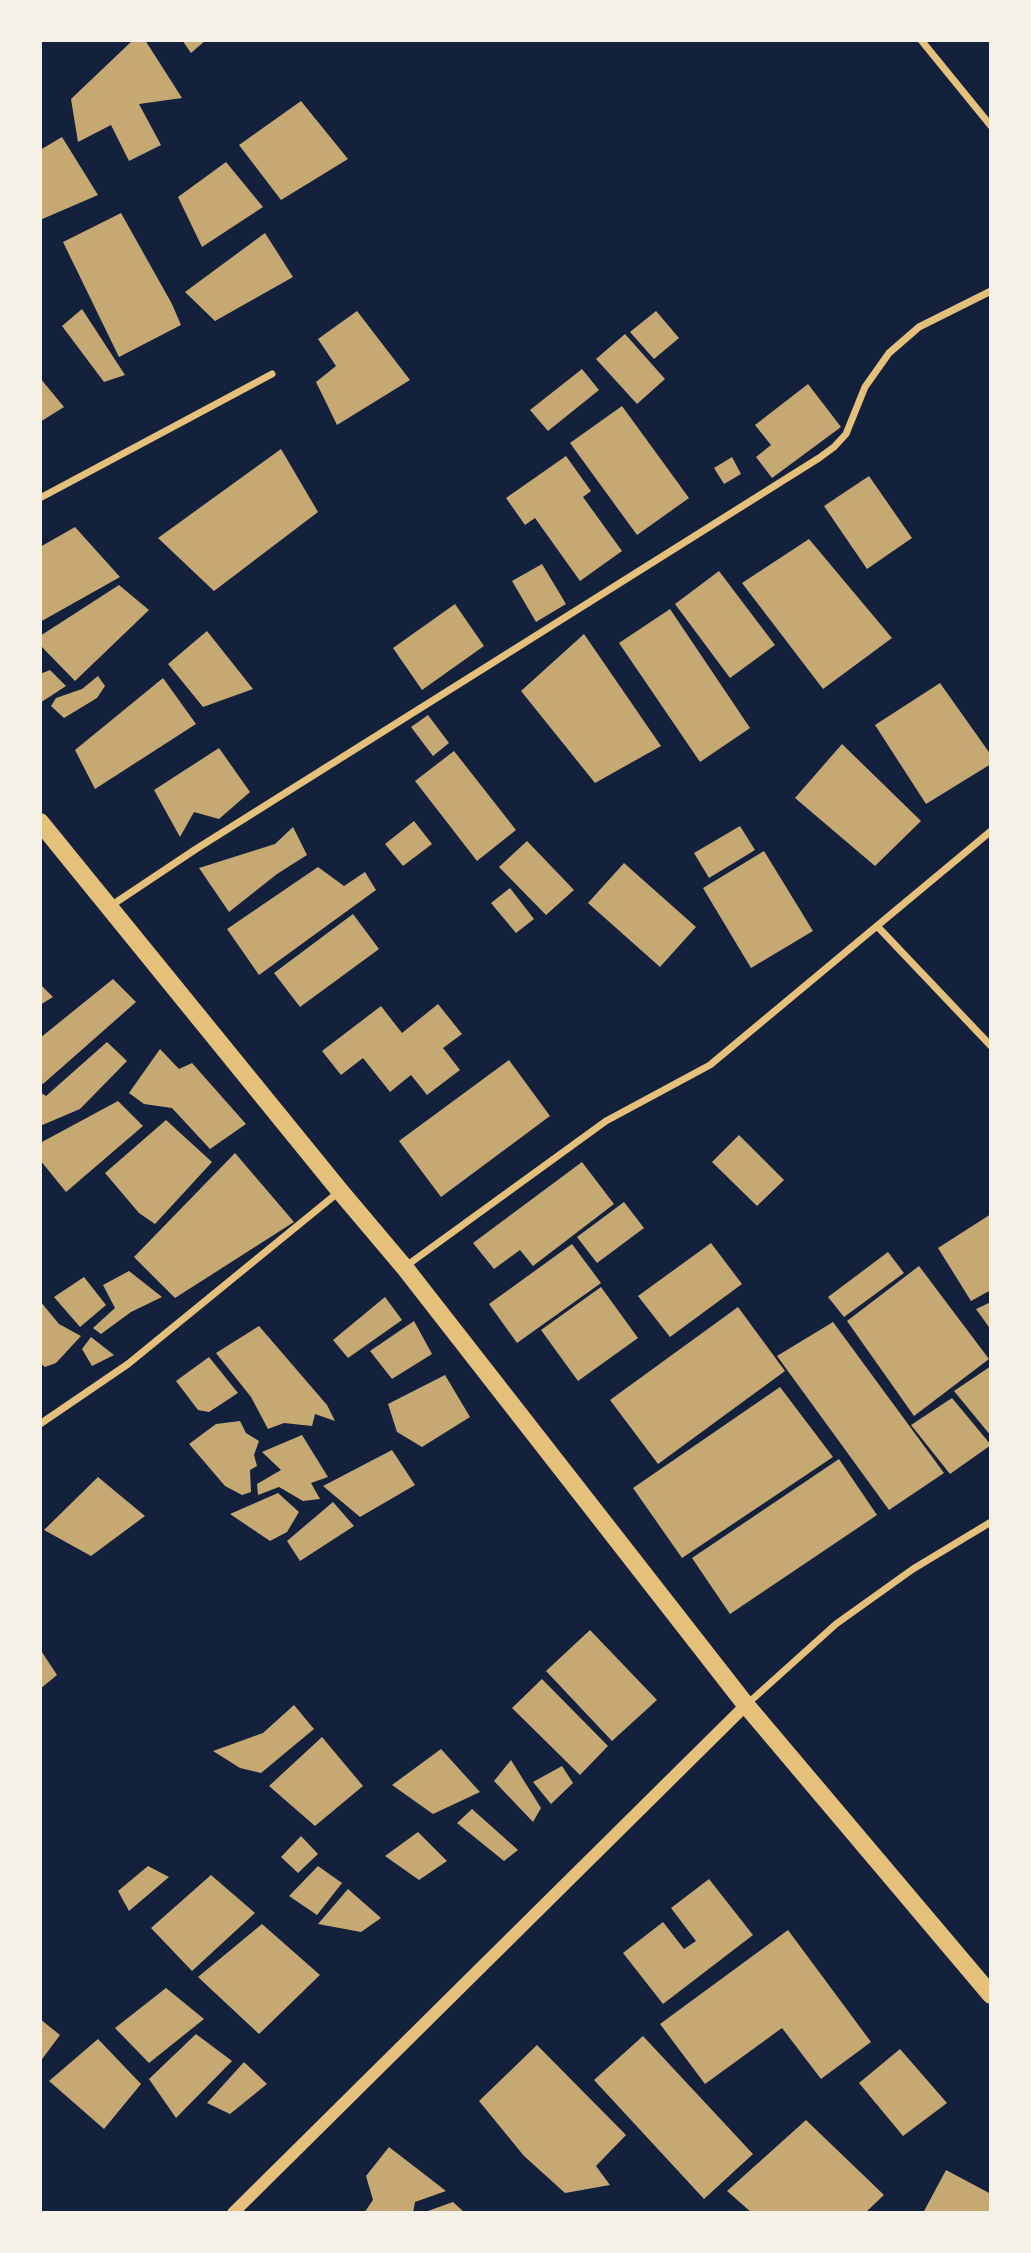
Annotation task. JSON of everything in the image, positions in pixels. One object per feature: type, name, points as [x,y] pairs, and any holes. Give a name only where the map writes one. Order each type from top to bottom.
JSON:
[{"type":"main road","points":[[40,822],[405,1268],[746,1705],[991,1995]]},
{"type":"street","points":[[922,40],[991,126]]},
{"type":"street","points":[[108,907],[819,458],[846,434],[865,387],[889,353],[919,327],[991,291]]},
{"type":"street","points":[[40,498],[272,373]]},
{"type":"street","points":[[405,1268],[606,1121],[710,1065],[991,831]]},
{"type":"street","points":[[877,926],[991,1046]]},
{"type":"street","points":[[40,1424],[128,1364],[340,1191]]},
{"type":"street","points":[[233,2213],[746,1705],[836,1625],[913,1569],[991,1522]]},
{"type":"building","points":[[133,40],[145,40],[182,98],[139,104],[161,145],[129,161],[111,125],[78,142],[71,99]]},
{"type":"building","points":[[182,40],[206,40],[191,53]]},
{"type":"building","points":[[301,101],[348,159],[281,200],[239,145]]},
{"type":"building","points":[[62,137],[98,195],[40,220],[40,150]]},
{"type":"building","points":[[226,162],[263,207],[202,247],[178,197]]},
{"type":"building","points":[[121,213],[181,325],[119,357],[63,242]]},
{"type":"building","points":[[265,233],[293,277],[215,321],[185,292]]},
{"type":"building","points":[[82,309],[125,375],[104,382],[62,326]]},
{"type":"building","points":[[357,311],[410,380],[337,425],[316,382],[336,366],[318,339]]},
{"type":"building","points":[[656,311],[679,338],[654,359],[630,332]]},
{"type":"building","points":[[625,334],[665,379],[637,404],[596,359]]},
{"type":"building","points":[[582,369],[599,390],[548,431],[530,410]]},
{"type":"building","points":[[40,378],[64,407],[40,422]]},
{"type":"building","points":[[808,384],[841,427],[772,478],[756,457],[771,445],[755,425]]},
{"type":"building","points":[[622,406],[689,498],[637,535],[570,443]]},
{"type":"building","points":[[281,449],[318,512],[214,591],[158,538]]},
{"type":"building","points":[[566,456],[591,491],[583,497],[622,551],[580,581],[535,518],[525,525],[506,498]]},
{"type":"building","points":[[732,457],[741,474],[724,484],[714,468]]},
{"type":"building","points":[[869,476],[912,538],[867,569],[824,506]]},
{"type":"building","points":[[75,527],[120,577],[40,622],[40,547]]},
{"type":"building","points":[[809,539],[892,638],[823,689],[742,583]]},
{"type":"building","points":[[542,564],[566,604],[536,622],[512,581]]},
{"type":"building","points":[[719,571],[775,645],[730,678],[675,604]]},
{"type":"building","points":[[119,585],[149,610],[75,681],[40,645],[40,636]]},
{"type":"building","points":[[455,604],[484,646],[422,690],[393,648]]},
{"type":"building","points":[[670,609],[750,728],[700,762],[619,643]]},
{"type":"building","points":[[207,631],[253,689],[203,707],[168,664]]},
{"type":"building","points":[[584,634],[661,746],[595,783],[521,691]]},
{"type":"building","points":[[50,670],[66,686],[40,703],[40,674]]},
{"type":"building","points":[[98,676],[105,686],[97,698],[64,718],[51,706],[56,698],[82,689]]},
{"type":"building","points":[[163,678],[196,724],[95,789],[75,750]]},
{"type":"building","points":[[940,683],[991,755],[991,764],[926,804],[875,725]]},
{"type":"building","points":[[428,715],[449,743],[433,756],[411,727]]},
{"type":"building","points":[[842,744],[921,821],[875,866],[795,798]]},
{"type":"building","points":[[219,748],[250,792],[219,819],[194,812],[180,837],[154,790]]},
{"type":"building","points":[[454,751],[516,830],[477,861],[415,781]]},
{"type":"building","points":[[414,821],[432,844],[403,866],[385,844]]},
{"type":"building","points":[[740,826],[755,850],[709,878],[694,853]]},
{"type":"building","points":[[293,827],[307,855],[277,874],[229,912],[199,868],[275,844]]},
{"type":"building","points":[[527,841],[574,890],[546,915],[499,867]]},
{"type":"building","points":[[764,851],[813,931],[751,968],[703,888]]},
{"type":"building","points":[[624,863],[696,927],[660,967],[588,903]]},
{"type":"building","points":[[318,867],[344,886],[365,872],[376,890],[259,975],[227,929]]},
{"type":"building","points":[[510,888],[534,919],[516,933],[491,903]]},
{"type":"building","points":[[353,914],[379,949],[300,1007],[274,973]]},
{"type":"building","points":[[113,979],[136,1002],[43,1084],[40,1082],[40,1038]]},
{"type":"building","points":[[40,984],[53,997],[40,1005]]},
{"type":"building","points":[[438,1004],[462,1034],[443,1048],[460,1070],[427,1095],[411,1075],[390,1092],[363,1058],[341,1075],[322,1051],[381,1006],[402,1033]]},
{"type":"building","points":[[107,1042],[127,1061],[80,1109],[40,1126],[40,1092],[46,1096]]},
{"type":"building","points":[[160,1049],[179,1069],[192,1063],[246,1124],[210,1149],[172,1108],[144,1104],[129,1093]]},
{"type":"building","points":[[509,1060],[550,1116],[441,1197],[399,1141]]},
{"type":"building","points":[[118,1101],[143,1126],[66,1192],[40,1160],[40,1143]]},
{"type":"building","points":[[166,1120],[212,1162],[155,1224],[139,1213],[105,1173]]},
{"type":"building","points":[[739,1135],[784,1180],[757,1206],[712,1162]]},
{"type":"building","points":[[235,1153],[294,1222],[175,1298],[134,1257]]},
{"type":"building","points":[[582,1162],[614,1204],[533,1266],[520,1250],[494,1269],[473,1243]]},
{"type":"building","points":[[624,1202],[644,1228],[597,1263],[577,1237]]},
{"type":"building","points":[[991,1214],[991,1290],[971,1301],[938,1248]]},
{"type":"building","points":[[711,1243],[742,1284],[670,1337],[638,1296]]},
{"type":"building","points":[[572,1244],[601,1283],[517,1343],[489,1304]]},
{"type":"building","points":[[888,1252],[904,1273],[844,1317],[828,1297]]},
{"type":"building","points":[[919,1266],[989,1359],[914,1416],[847,1321]]},
{"type":"building","points":[[129,1271],[162,1297],[131,1312],[101,1334],[93,1328],[115,1308],[103,1285]]},
{"type":"building","points":[[84,1277],[106,1305],[80,1327],[54,1297]]},
{"type":"building","points":[[601,1287],[638,1338],[578,1381],[541,1330]]},
{"type":"building","points":[[385,1297],[402,1320],[348,1358],[333,1340]]},
{"type":"building","points":[[40,1301],[59,1324],[81,1336],[56,1363],[45,1367],[40,1363]]},
{"type":"building","points":[[991,1302],[991,1330],[976,1309]]},
{"type":"building","points":[[738,1307],[785,1371],[658,1464],[610,1400]]},
{"type":"building","points":[[414,1321],[432,1354],[392,1379],[370,1351]]},
{"type":"building","points":[[833,1322],[944,1473],[889,1510],[777,1356]]},
{"type":"building","points":[[259,1326],[327,1405],[335,1421],[315,1414],[312,1426],[284,1423],[268,1429],[251,1397],[216,1353]]},
{"type":"building","points":[[91,1337],[114,1355],[92,1366],[82,1349]]},
{"type":"building","points":[[209,1357],[238,1393],[209,1412],[198,1410],[176,1381]]},
{"type":"building","points":[[991,1366],[991,1436],[954,1391]]},
{"type":"building","points":[[445,1375],[470,1417],[422,1447],[397,1432],[388,1404]]},
{"type":"building","points":[[780,1387],[833,1457],[682,1558],[633,1488]]},
{"type":"building","points":[[952,1398],[991,1445],[950,1474],[911,1425]]},
{"type":"building","points":[[240,1421],[246,1433],[259,1441],[254,1455],[257,1466],[250,1470],[251,1492],[242,1495],[225,1486],[189,1444],[216,1424]]},
{"type":"building","points":[[302,1435],[328,1477],[311,1483],[320,1499],[303,1501],[279,1487],[258,1495],[257,1484],[281,1470],[262,1452]]},
{"type":"building","points":[[392,1450],[415,1485],[360,1517],[323,1486]]},
{"type":"building","points":[[839,1459],[877,1515],[730,1614],[692,1558]]},
{"type":"building","points":[[98,1477],[145,1516],[91,1556],[44,1530]]},
{"type":"building","points":[[278,1493],[299,1512],[287,1532],[270,1541],[230,1514]]},
{"type":"building","points":[[333,1502],[354,1526],[300,1561],[287,1541]]},
{"type":"building","points":[[590,1630],[657,1700],[612,1741],[546,1671]]},
{"type":"building","points":[[40,1649],[57,1675],[40,1689]]},
{"type":"building","points":[[542,1679],[608,1746],[580,1775],[512,1708]]},
{"type":"building","points":[[294,1705],[314,1729],[261,1773],[240,1768],[213,1751],[263,1733]]},
{"type":"building","points":[[322,1737],[363,1786],[315,1826],[269,1786]]},
{"type":"building","points":[[441,1749],[480,1792],[433,1814],[392,1785]]},
{"type":"building","points":[[511,1760],[541,1808],[533,1822],[494,1781]]},
{"type":"building","points":[[562,1766],[573,1783],[551,1804],[533,1782]]},
{"type":"building","points":[[472,1809],[518,1850],[504,1861],[457,1823]]},
{"type":"building","points":[[418,1832],[447,1861],[419,1880],[385,1856]]},
{"type":"building","points":[[301,1836],[318,1854],[298,1873],[281,1857]]},
{"type":"building","points":[[148,1866],[169,1877],[129,1911],[118,1891]]},
{"type":"building","points":[[318,1866],[342,1883],[317,1915],[289,1896]]},
{"type":"building","points":[[211,1875],[255,1913],[192,1971],[151,1928]]},
{"type":"building","points":[[709,1879],[753,1935],[663,2004],[623,1953],[663,1922],[684,1949],[696,1941],[671,1908]]},
{"type":"building","points":[[348,1889],[381,1918],[361,1932],[318,1924]]},
{"type":"building","points":[[262,1924],[320,1975],[259,2034],[198,1977]]},
{"type":"building","points":[[788,1930],[871,2042],[821,2079],[782,2028],[705,2084],[660,2024]]},
{"type":"building","points":[[166,1988],[204,2019],[149,2063],[115,2028]]},
{"type":"building","points":[[40,2019],[60,2035],[40,2062]]},
{"type":"building","points":[[196,2034],[232,2061],[176,2118],[149,2079]]},
{"type":"building","points":[[643,2036],[753,2154],[704,2199],[594,2080]]},
{"type":"building","points":[[98,2039],[141,2084],[104,2129],[49,2081]]},
{"type":"building","points":[[537,2045],[626,2135],[596,2166],[610,2185],[565,2193],[524,2156],[479,2101]]},
{"type":"building","points":[[900,2049],[947,2103],[903,2136],[859,2083]]},
{"type":"building","points":[[244,2062],[267,2084],[230,2114],[207,2103]]},
{"type":"building","points":[[806,2120],[884,2195],[865,2213],[752,2213],[727,2191]]},
{"type":"building","points":[[389,2147],[446,2191],[415,2202],[413,2213],[364,2213],[373,2200],[366,2176]]},
{"type":"building","points":[[946,2170],[991,2194],[991,2213],[923,2213]]},
{"type":"building","points":[[453,2202],[465,2213],[425,2213],[425,2212]]}]
